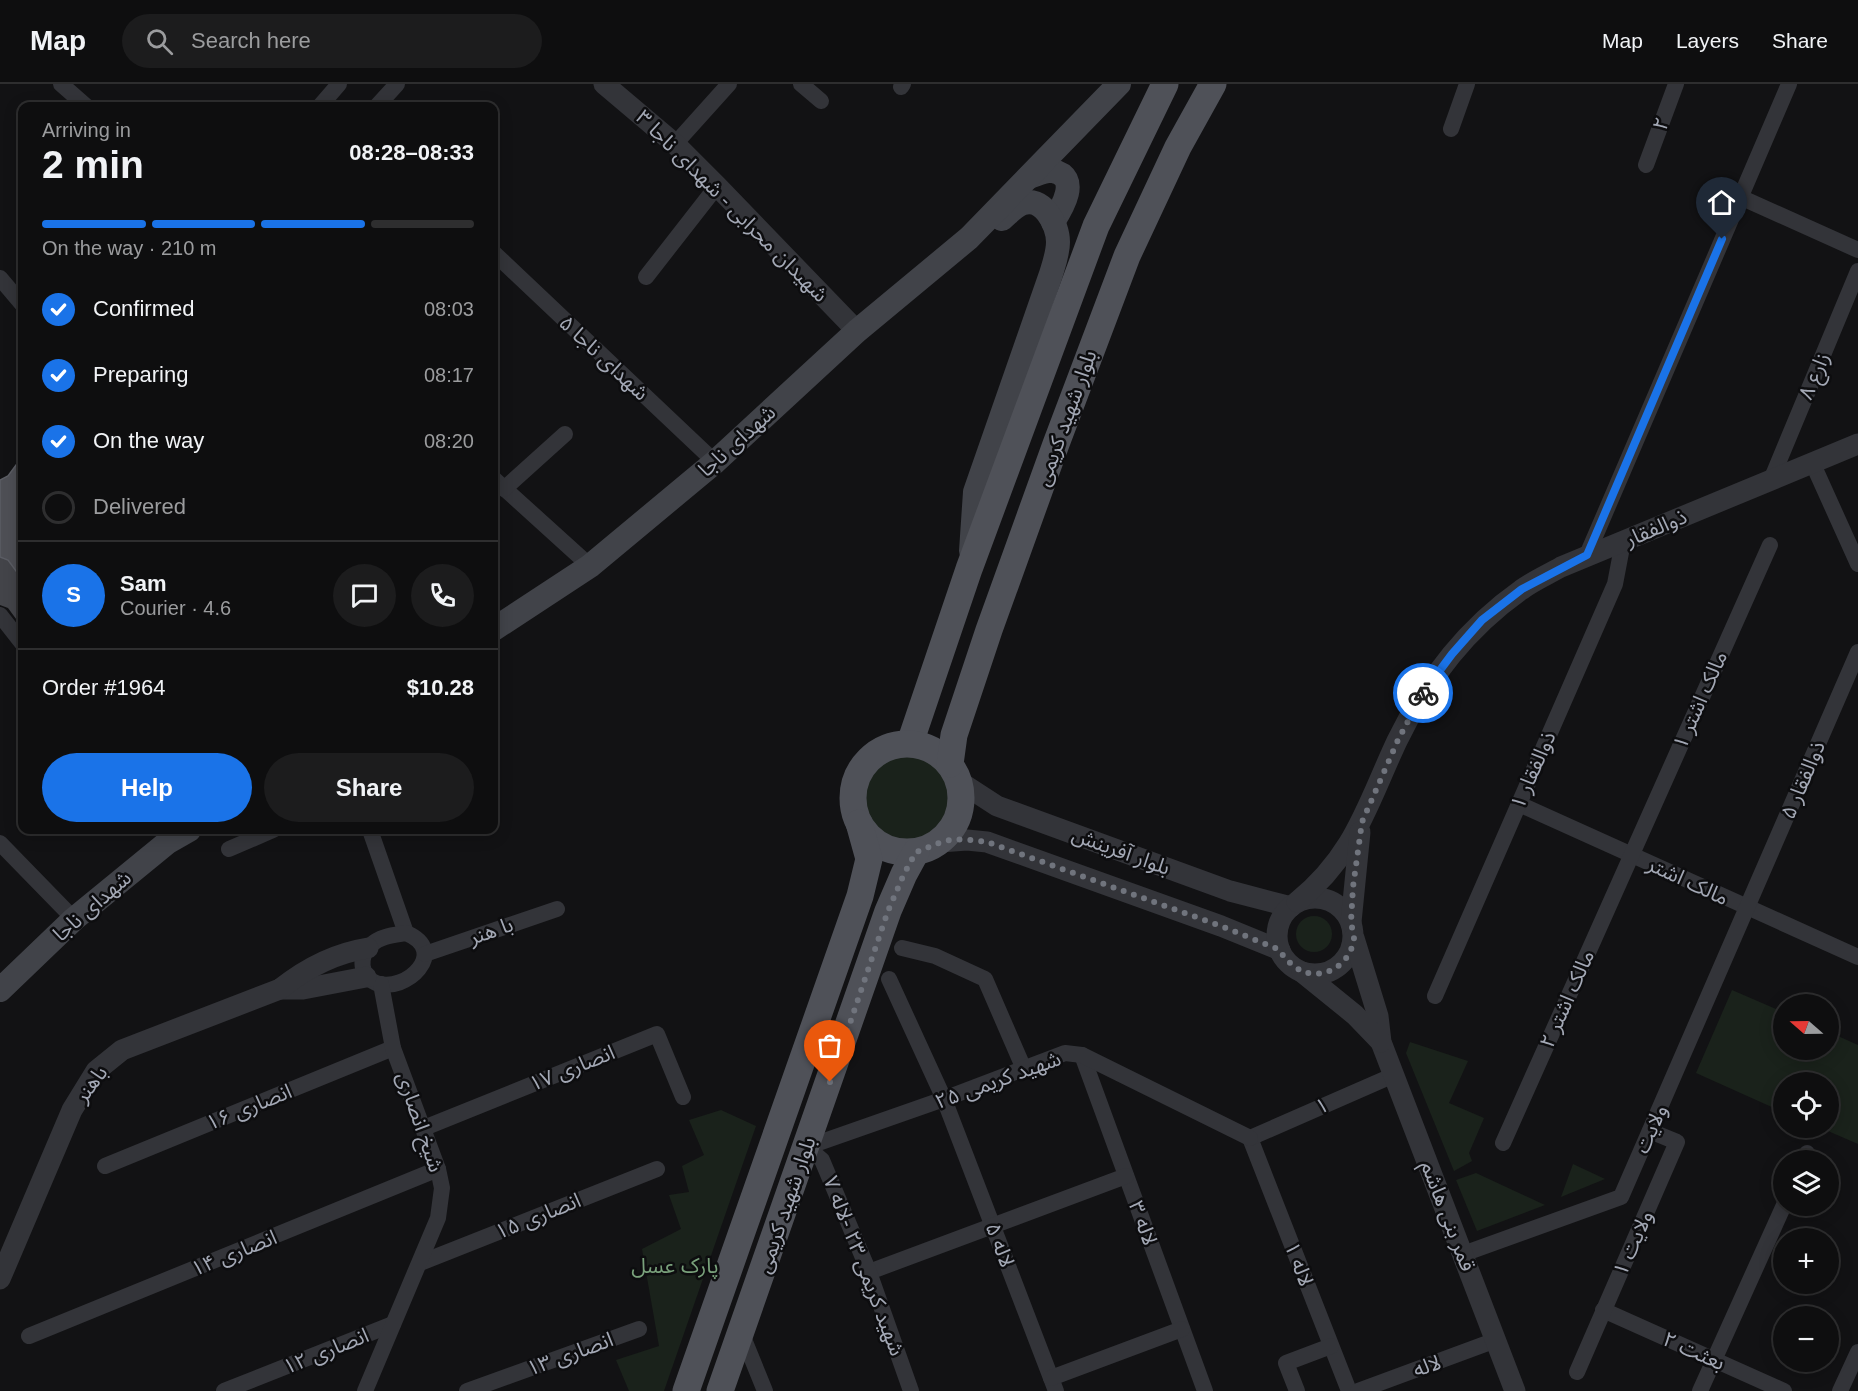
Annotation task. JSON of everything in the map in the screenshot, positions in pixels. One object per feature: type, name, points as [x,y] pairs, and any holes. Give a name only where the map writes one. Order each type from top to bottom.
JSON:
[{"type":"main road","name":"شهدای ناجا","points":[[498,626],[590,566],[715,462],[857,331],[969,238],[1119,84]]},
{"type":"main road","name":"بلوار شهید کریمی","points":[[910,744],[969,569],[1096,226],[1165,84]]},
{"type":"main road","name":"بلوار شهید کریمی","points":[[954,772],[954,735],[1056,444],[1127,255],[1178,147],[1213,84]]},
{"type":"main road","points":[[969,569],[975,492],[1052,274],[1058,239],[1053,222],[1063,207],[1069,190],[1061,175],[1051,171],[1029,177]]},
{"type":"main road","name":"شهدای ناجا","points":[[969,238],[998,223],[1021,204],[1032,202],[1038,204],[1046,210],[1053,222]]},
{"type":"main road","points":[[931,682],[936,695],[942,702],[957,705],[966,700]]},
{"type":"main road","points":[[893,745],[925,746],[939,753],[954,772],[961,790],[962,805],[958,819],[950,831],[928,847],[899,852],[883,847],[869,837],[859,823],[854,808],[857,776],[866,762],[879,752],[893,745]]},
{"type":"main road","name":"بلوار شهید کریمی","points":[[686,1391],[860,896],[869,859],[859,823]]},
{"type":"main road","name":"شهدای ناجا","points":[[0,990],[163,836]]},
{"type":"main road","name":"بلوار شهید کریمی","points":[[720,1391],[888,911],[904,874],[928,847]]},
{"type":"main road","points":[[860,896],[870,884],[879,883],[887,887],[892,892],[888,911]]},
{"type":"street","points":[[61,84],[81,102]]},
{"type":"street","points":[[323,102],[339,84]]},
{"type":"street","points":[[381,102],[397,84]]},
{"type":"street","name":"شهیدان محرابی - شهدای ناجا ۳","points":[[604,84],[675,144],[857,331]]},
{"type":"street","points":[[675,144],[729,84]]},
{"type":"street","points":[[801,84],[821,101]]},
{"type":"street","points":[[1451,129],[1467,84]]},
{"type":"street","name":"۲","points":[[1646,165],[1676,84]]},
{"type":"street","points":[[1587,555],[1789,84]]},
{"type":"street","points":[[646,277],[717,186]]},
{"type":"street","points":[[1740,197],[1858,250]]},
{"type":"street","name":"شهدای ناجا ۵","points":[[498,257],[715,462]]},
{"type":"street","name":"زارع ۸","points":[[1771,480],[1858,272]]},
{"type":"street","points":[[0,278],[18,299]]},
{"type":"street","points":[[565,434],[499,484],[590,566]]},
{"type":"street","name":"ذوالفقار","points":[[1362,822],[1398,740],[1427,687],[1482,620],[1522,589],[1587,555],[1858,444]]},
{"type":"street","points":[[1812,462],[1858,564]]},
{"type":"street","name":"ذوالفقار ۱","points":[[1436,996],[1615,584],[1623,542]]},
{"type":"street","name":"مالک اشتر ۱","points":[[1631,855],[1770,545]]},
{"type":"street","points":[[0,615],[18,638]]},
{"type":"street","name":"ذوالفقار ۵","points":[[1748,908],[1858,652]]},
{"type":"street","name":"بلوار آفرینش","points":[[954,772],[997,806],[1230,891],[1294,905]]},
{"type":"street","name":"مالک اشتر","points":[[1519,804],[1858,957]]},
{"type":"street","points":[[1362,822],[1329,874],[1283,916],[1278,927],[1277,939],[1285,959],[1355,1015],[1381,1042]]},
{"type":"street","points":[[1302,972],[1325,973],[1336,968],[1351,950],[1362,822]]},
{"type":"street","points":[[229,849],[264,834]]},
{"type":"street","points":[[371,834],[406,933]]},
{"type":"street","name":"بلوار آفرینش","points":[[928,847],[968,840],[987,842],[1221,926],[1280,950]]},
{"type":"street","points":[[0,843],[74,920]]},
{"type":"street","name":"مالک اشتر ۲","points":[[1503,1143],[1631,855]]},
{"type":"street","points":[[1294,905],[1308,898],[1329,900],[1338,905],[1352,930],[1375,1006],[1381,1042]]},
{"type":"street","name":"ولایت","points":[[1463,1254],[1621,1197],[1748,908]]},
{"type":"street","name":"با هنر","points":[[425,954],[557,909]]},
{"type":"street","points":[[406,933],[417,939],[425,954],[424,963],[419,970],[403,980],[374,981],[362,969],[362,962],[368,948],[388,936],[406,933]]},
{"type":"street","name":"باهنر","points":[[0,1279],[72,1110],[96,1071],[122,1050],[280,989],[302,972],[355,950],[368,948]]},
{"type":"street","points":[[902,948],[935,956],[985,979],[1024,1069]]},
{"type":"street","name":"لاله ۵","points":[[889,979],[944,1099],[1054,1384]]},
{"type":"street","name":"باهنر","points":[[280,989],[303,989],[374,981]]},
{"type":"street","name":"شیخ انصاری","points":[[365,1391],[438,1218],[442,1188],[424,1128],[393,1048],[374,981]]},
{"type":"street","name":"انصاری ۱۷","points":[[424,1128],[657,1034],[683,1098]]},
{"type":"street","name":"قمر بنی هاشم","points":[[1381,1042],[1515,1391]]},
{"type":"street","name":"انصاری ۱۶","points":[[105,1166],[393,1048]]},
{"type":"street","name":"شهید کریمی ۲۵","points":[[807,1147],[1065,1053],[1082,1055],[1250,1138]]},
{"type":"street","name":"لاله ۳","points":[[1082,1055],[1204,1391]]},
{"type":"street","name":"۱","points":[[1250,1138],[1394,1075]]},
{"type":"street","name":"ولایت ۱","points":[[1577,1372],[1677,1142],[1650,1131]]},
{"type":"street","name":"لاله ۱","points":[[1250,1138],[1348,1391]]},
{"type":"street","name":"شهید کریمی ۲۳ -لاله ۷","points":[[807,1147],[822,1160],[869,1272],[911,1391]]},
{"type":"street","name":"انصاری ۱۴","points":[[29,1336],[438,1169]]},
{"type":"street","name":"انصاری ۱۵","points":[[420,1263],[657,1169]]},
{"type":"street","points":[[869,1272],[1125,1176]]},
{"type":"street","points":[[1700,1391],[1779,1216]]},
{"type":"street","name":"بعثت ۲","points":[[1603,1310],[1785,1391]]},
{"type":"street","name":"انصاری ۱۲","points":[[224,1391],[393,1324]]},
{"type":"street","name":"انصاری ۱۳","points":[[467,1391],[639,1329]]},
{"type":"street","points":[[1054,1384],[1182,1329]]},
{"type":"street","points":[[741,1332],[765,1391]]},
{"type":"street","name":"لاله","points":[[1358,1391],[1496,1340]]},
{"type":"street","points":[[1297,1391],[1286,1363],[1331,1346]]},
{"type":"street","points":[[1840,1391],[1858,1352]]},
{"type":"green space","points":[[907,756],[923,759],[937,768],[946,782],[949,798],[946,814],[937,828],[923,837],[907,840],[891,837],[877,828],[868,814],[865,798],[868,782],[877,768],[891,759]]},
{"type":"green space","points":[[1314,916],[1327,921],[1332,934],[1327,947],[1314,952],[1301,947],[1296,934],[1301,921]]},
{"type":"green space","points":[[1732,990],[1773,1008],[1773,1060],[1839,1060],[1839,1036],[1858,1045],[1858,1144],[1839,1136],[1839,1072],[1773,1072],[1773,1108],[1696,1073]]},
{"type":"green space","points":[[1410,1042],[1468,1061],[1449,1103],[1484,1118],[1469,1153],[1472,1161],[1454,1171],[1406,1053]]},
{"type":"green space","name":"پارک عسل","points":[[721,1110],[756,1126],[664,1391],[629,1391],[616,1360],[659,1346],[642,1249],[681,1229],[669,1195],[689,1192],[682,1166],[704,1155],[689,1120]]},
{"type":"green space","points":[[1573,1164],[1605,1179],[1561,1197]]},
{"type":"green space","points":[[1476,1173],[1545,1205],[1477,1231],[1456,1180]]},
{"type":"building","points":[[18,462],[18,574],[8,560],[0,557],[0,480],[8,476]]},
{"type":"way so far","points":[[830,1082],[888,911],[904,874],[916,852],[940,842],[968,840],[987,842],[1221,926],[1280,950],[1292,967],[1302,972],[1325,973],[1336,968],[1345,960],[1354,938],[1351,922],[1353,887],[1362,822],[1398,740],[1423,693]]},
{"type":"route","points":[[1423,693],[1452,654],[1482,620],[1522,589],[1560,567],[1587,555],[1722,239]]}]
